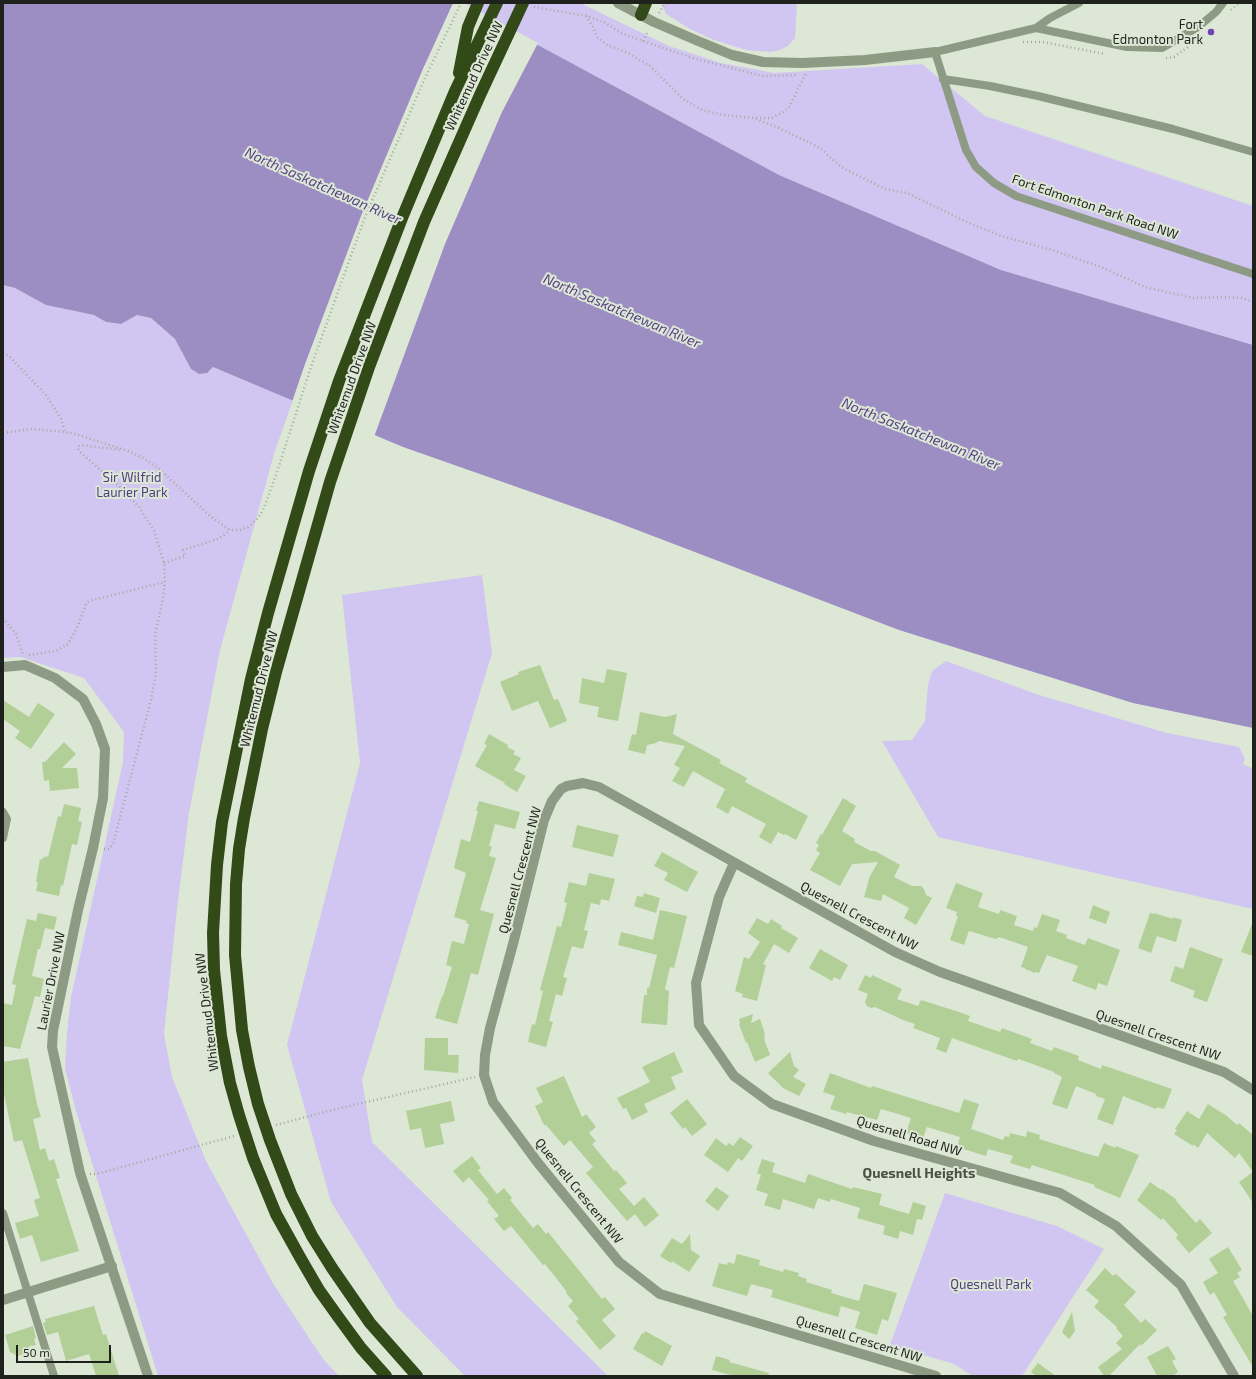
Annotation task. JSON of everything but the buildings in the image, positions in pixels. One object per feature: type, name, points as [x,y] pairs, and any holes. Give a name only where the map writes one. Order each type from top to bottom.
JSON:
[{"type":"highway","points":[[455,92],[468,28],[478,3]]},
{"type":"highway","name":"Whitemud Drive NW","points":[[386,1376],[357,1342],[319,1290],[276,1214],[253,1158],[230,1083],[221,1036],[214,970],[213,933],[217,865],[222,822],[231,770],[251,679],[268,613],[309,471],[339,381],[396,232],[455,92],[497,3]]},
{"type":"highway","points":[[641,15],[646,3]]},
{"type":"highway","name":"Whitemud Drive NW","points":[[417,1376],[370,1323],[312,1236],[291,1194],[270,1140],[258,1104],[249,1067],[237,988],[235,922],[239,849],[262,729],[276,672],[330,482],[369,367],[424,222],[480,94],[525,4]]},
{"type":"street","points":[[618,3],[641,15],[732,55],[763,62],[803,63],[865,60],[935,52]]},
{"type":"street","name":"Laurier Drive NW","points":[[3,667],[24,660],[55,678],[83,699],[96,724],[105,749],[103,798],[53,1031],[52,1047],[80,1173],[148,1376]]},
{"type":"street","name":"Quesnell Crescent NW","points":[[936,1376],[660,1294],[619,1262],[538,1163],[493,1102],[484,1075],[485,1055],[490,1028],[544,820],[552,801],[561,789],[567,786],[583,783],[599,787],[895,952],[940,972],[1224,1072],[1253,1090]]},
{"type":"street","name":"Quesnell Road NW","points":[[734,863],[719,896],[696,983],[699,1025],[734,1076],[772,1104],[874,1141],[1060,1193],[1116,1226],[1181,1285],[1234,1376]]},
{"type":"street","points":[[3,1300],[112,1266]]},
{"type":"lane","points":[[935,52],[1036,28],[1050,18],[1079,3]]},
{"type":"lane","points":[[1036,28],[1127,47],[1162,48],[1198,27],[1216,12],[1223,3]]},
{"type":"lane","name":"Fort Edmonton Park Road NW","points":[[935,52],[966,150],[976,167],[983,175],[1004,190],[1016,196],[1253,274]]},
{"type":"lane","points":[[943,79],[990,86],[1038,96],[1173,129],[1253,152]]},
{"type":"lane","points":[[3,812],[7,819],[3,838]]},
{"type":"lane","points":[[3,1213],[54,1376]]},
{"type":"path","points":[[3,433],[30,430],[65,432],[128,451],[157,467],[210,516],[230,530],[240,530],[248,527],[258,518],[263,510],[282,458],[311,367],[365,218],[460,3]]},
{"type":"path","points":[[525,4],[586,16],[604,22],[621,33],[643,41]]},
{"type":"path","points":[[586,16],[597,37],[607,45],[628,53],[650,66],[682,98],[702,110],[723,115],[772,118],[783,112],[789,107],[805,75],[803,63]]},
{"type":"path","points":[[753,118],[779,128],[820,148],[841,167],[885,189],[907,193],[971,224],[1001,236],[1052,250],[1101,266],[1145,287],[1193,298],[1242,298],[1253,302]]},
{"type":"path","points":[[3,353],[10,357],[46,395],[61,419],[65,432]]},
{"type":"path","points":[[93,848],[109,849],[113,844],[151,700],[156,674],[155,634],[162,604],[165,582],[164,563],[154,531],[139,507],[119,486],[78,449],[81,445],[128,451]]},
{"type":"path","points":[[164,563],[185,556],[183,550],[218,539],[230,530]]},
{"type":"path","points":[[3,618],[16,634],[24,660],[56,651],[68,644],[77,628],[86,604],[89,601],[165,582]]},
{"type":"path","points":[[332,1110],[484,1075]]},
{"type":"path","points":[[80,1173],[97,1174],[158,1157]]},
{"type":"green space","points":[[460,3],[580,3],[669,46],[721,63],[774,73],[922,64],[985,116],[1253,206],[1253,345],[1001,270],[779,175]]},
{"type":"green space","points":[[661,3],[797,3],[795,38],[788,46],[780,50],[771,52],[746,50],[714,40],[690,29],[666,14]]},
{"type":"green space","name":"Sir Wilfrid Laurier Park","points":[[3,285],[15,288],[46,305],[94,315],[106,322],[121,324],[137,315],[151,318],[175,339],[191,369],[199,374],[207,373],[213,367],[293,400],[274,454],[220,650],[189,813],[164,1034],[172,1077],[206,1161],[274,1285],[323,1359],[339,1376],[158,1376],[76,1111],[65,1069],[71,997],[123,762],[124,732],[84,678],[20,657],[3,658]]},
{"type":"green space","points":[[482,575],[492,653],[362,1080],[372,1142],[608,1376],[465,1376],[397,1307],[331,1202],[287,1045],[360,763],[342,595]]},
{"type":"green space","points":[[946,661],[1036,694],[1167,733],[1239,747],[1245,759],[1243,764],[1253,769],[1253,909],[938,837],[882,741],[912,740],[925,721],[928,685],[932,671]]},
{"type":"green space","name":"Quesnell Park","points":[[945,1193],[1057,1226],[1104,1249],[1022,1376],[973,1376],[954,1364],[890,1345]]},
{"type":"water","name":"North Saskatchewan River","points":[[3,3],[460,3],[779,175],[1001,270],[1253,345],[1253,728],[1133,703],[899,630],[611,520],[403,447],[213,367],[207,373],[199,374],[191,369],[175,339],[151,318],[137,315],[121,324],[106,322],[94,315],[46,305],[15,288],[3,285]]},
{"type":"pier","points":[[453,3],[464,3],[538,43],[502,112],[445,244],[374,437],[292,402],[361,216],[422,71]]},
{"type":"place","name":"Fort Edmonton Park","points":[[1211,32]]},
{"type":"district","name":"Quesnell Heights","points":[[919,1173]]}]
